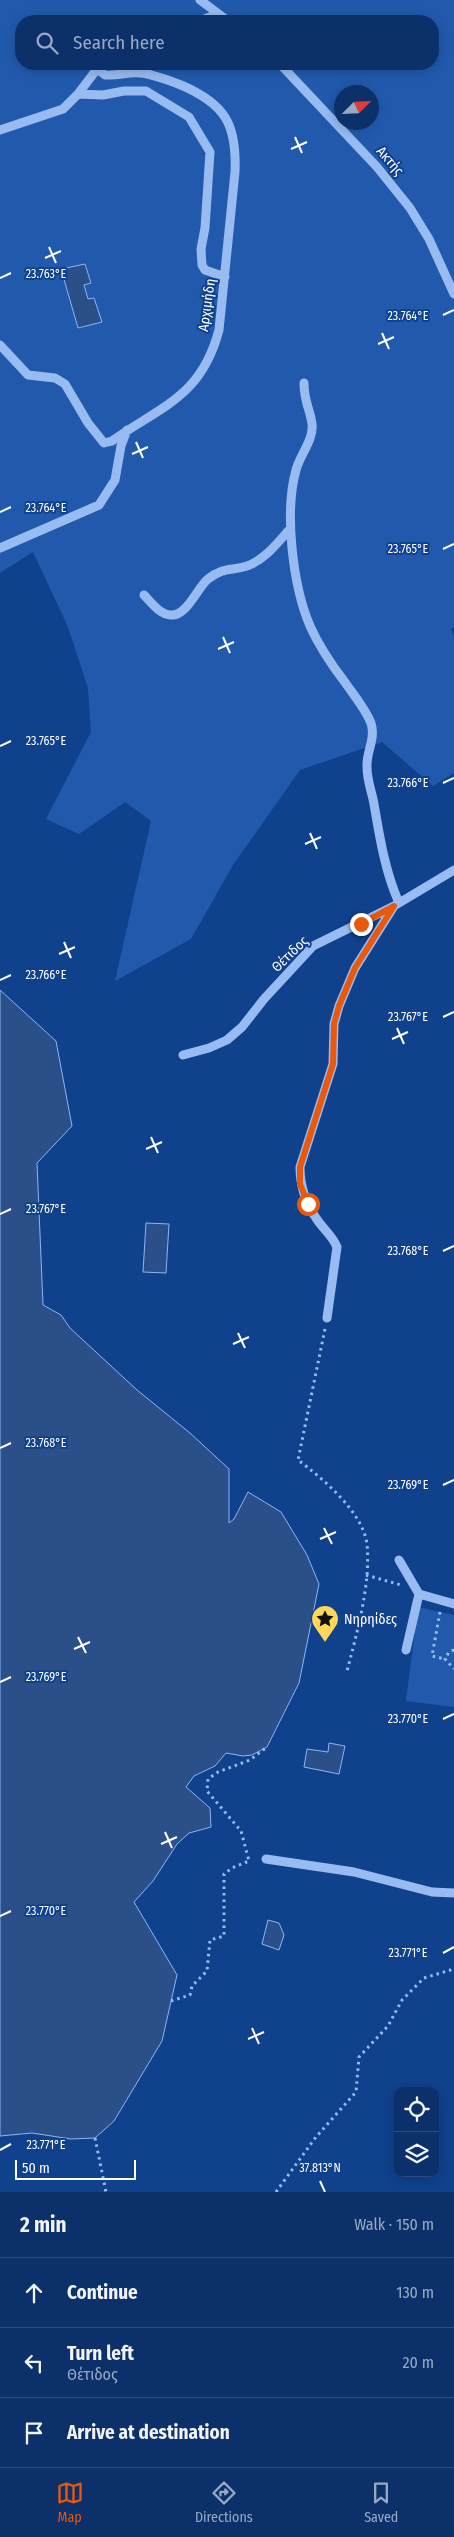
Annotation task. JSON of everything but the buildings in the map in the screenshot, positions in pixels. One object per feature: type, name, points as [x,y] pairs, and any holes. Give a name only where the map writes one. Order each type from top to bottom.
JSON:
[{"type":"street","points":[[200,0],[218,14]]},
{"type":"street","points":[[0,130],[63,109],[78,94],[93,70]]},
{"type":"street","name":"Αρχιμήδη","points":[[0,345],[28,375],[55,378],[66,384],[88,423],[104,443],[112,441],[177,399],[203,371],[212,355],[219,330],[225,277],[236,151],[233,135],[222,113],[210,99],[172,81],[141,73],[105,75],[100,70]]},
{"type":"street","name":"Ακτής","points":[[286,70],[377,167],[410,208],[429,239],[454,294]]},
{"type":"street","points":[[78,94],[103,96],[146,91],[189,117],[210,152],[202,265],[205,270],[225,277]]},
{"type":"street","points":[[304,383],[304,399],[313,424],[296,469],[290,529],[296,580],[308,622],[322,650],[371,723],[372,741],[366,764],[368,784],[374,803],[382,854],[396,905],[355,968],[339,1006],[334,1024],[333,1064],[300,1167],[300,1184],[308,1204],[317,1219],[333,1237],[337,1246],[327,1318]]},
{"type":"street","points":[[0,548],[98,505],[115,480],[121,446],[127,430]]},
{"type":"street","points":[[144,595],[162,613],[172,616],[181,612],[206,580],[221,570],[245,566],[255,562],[271,550],[290,529]]},
{"type":"street","name":"Θέτιδος","points":[[183,1055],[209,1048],[227,1040],[242,1027],[264,999],[313,946],[396,905],[454,870]]},
{"type":"street","points":[[399,1560],[419,1594],[406,1650]]},
{"type":"street","points":[[419,1594],[454,1604]]},
{"type":"street","points":[[266,1859],[354,1872],[432,1892],[454,1893]]},
{"type":"path","points":[[327,1318],[298,1460],[340,1496],[356,1517],[367,1542],[366,1576],[348,1671]]},
{"type":"path","points":[[440,1606],[432,1656],[445,1659],[454,1668]]},
{"type":"path","points":[[445,1659],[449,1652],[454,1650]]},
{"type":"path","points":[[171,2001],[190,1995],[192,1986],[207,1971],[210,1940],[224,1936],[224,1874],[232,1868],[249,1861],[242,1831],[207,1791],[208,1779],[218,1772],[250,1760],[267,1746]]},
{"type":"path","points":[[276,2192],[316,2137],[356,2092],[359,2057],[388,2026],[402,2000],[424,1978],[454,1969]]},
{"type":"path","points":[[95,2138],[106,2192]]},
{"type":"shaded area","points":[[0,0],[454,0],[454,627],[451,629],[454,636],[454,773],[433,786],[382,742],[300,770],[233,865],[191,939],[115,981],[151,821],[125,802],[79,834],[46,819],[91,732],[88,688],[68,627],[33,552],[0,573]]},
{"type":"shaded area","points":[[85,264],[91,283],[84,285],[88,299],[94,298],[102,322],[78,328],[61,269]]},
{"type":"shaded area","points":[[0,990],[56,1041],[72,1126],[37,1163],[43,1305],[61,1315],[70,1328],[137,1390],[190,1433],[229,1469],[229,1523],[234,1519],[248,1492],[281,1512],[307,1555],[319,1584],[299,1683],[267,1747],[252,1755],[243,1756],[226,1753],[215,1766],[194,1776],[186,1787],[210,1808],[211,1827],[189,1833],[177,1844],[153,1881],[134,1902],[177,1975],[162,2041],[114,2121],[95,2138],[71,2139],[32,2133],[0,2136]]},
{"type":"shaded area","points":[[146,1223],[169,1224],[166,1273],[143,1272]]},
{"type":"shaded area","points":[[418,1607],[454,1615],[454,1707],[406,1701]]},
{"type":"shaded area","points":[[329,1743],[345,1746],[339,1774],[304,1767],[307,1749],[328,1752]]},
{"type":"shaded area","points":[[268,1920],[279,1923],[284,1935],[279,1950],[262,1944]]},
{"type":"place","name":"Νηρηίδες","points":[[325,1643]]},
{"type":"route","points":[[308,1204],[300,1184],[300,1167],[333,1064],[334,1024],[339,1006],[355,968],[394,906],[361,924]]}]
